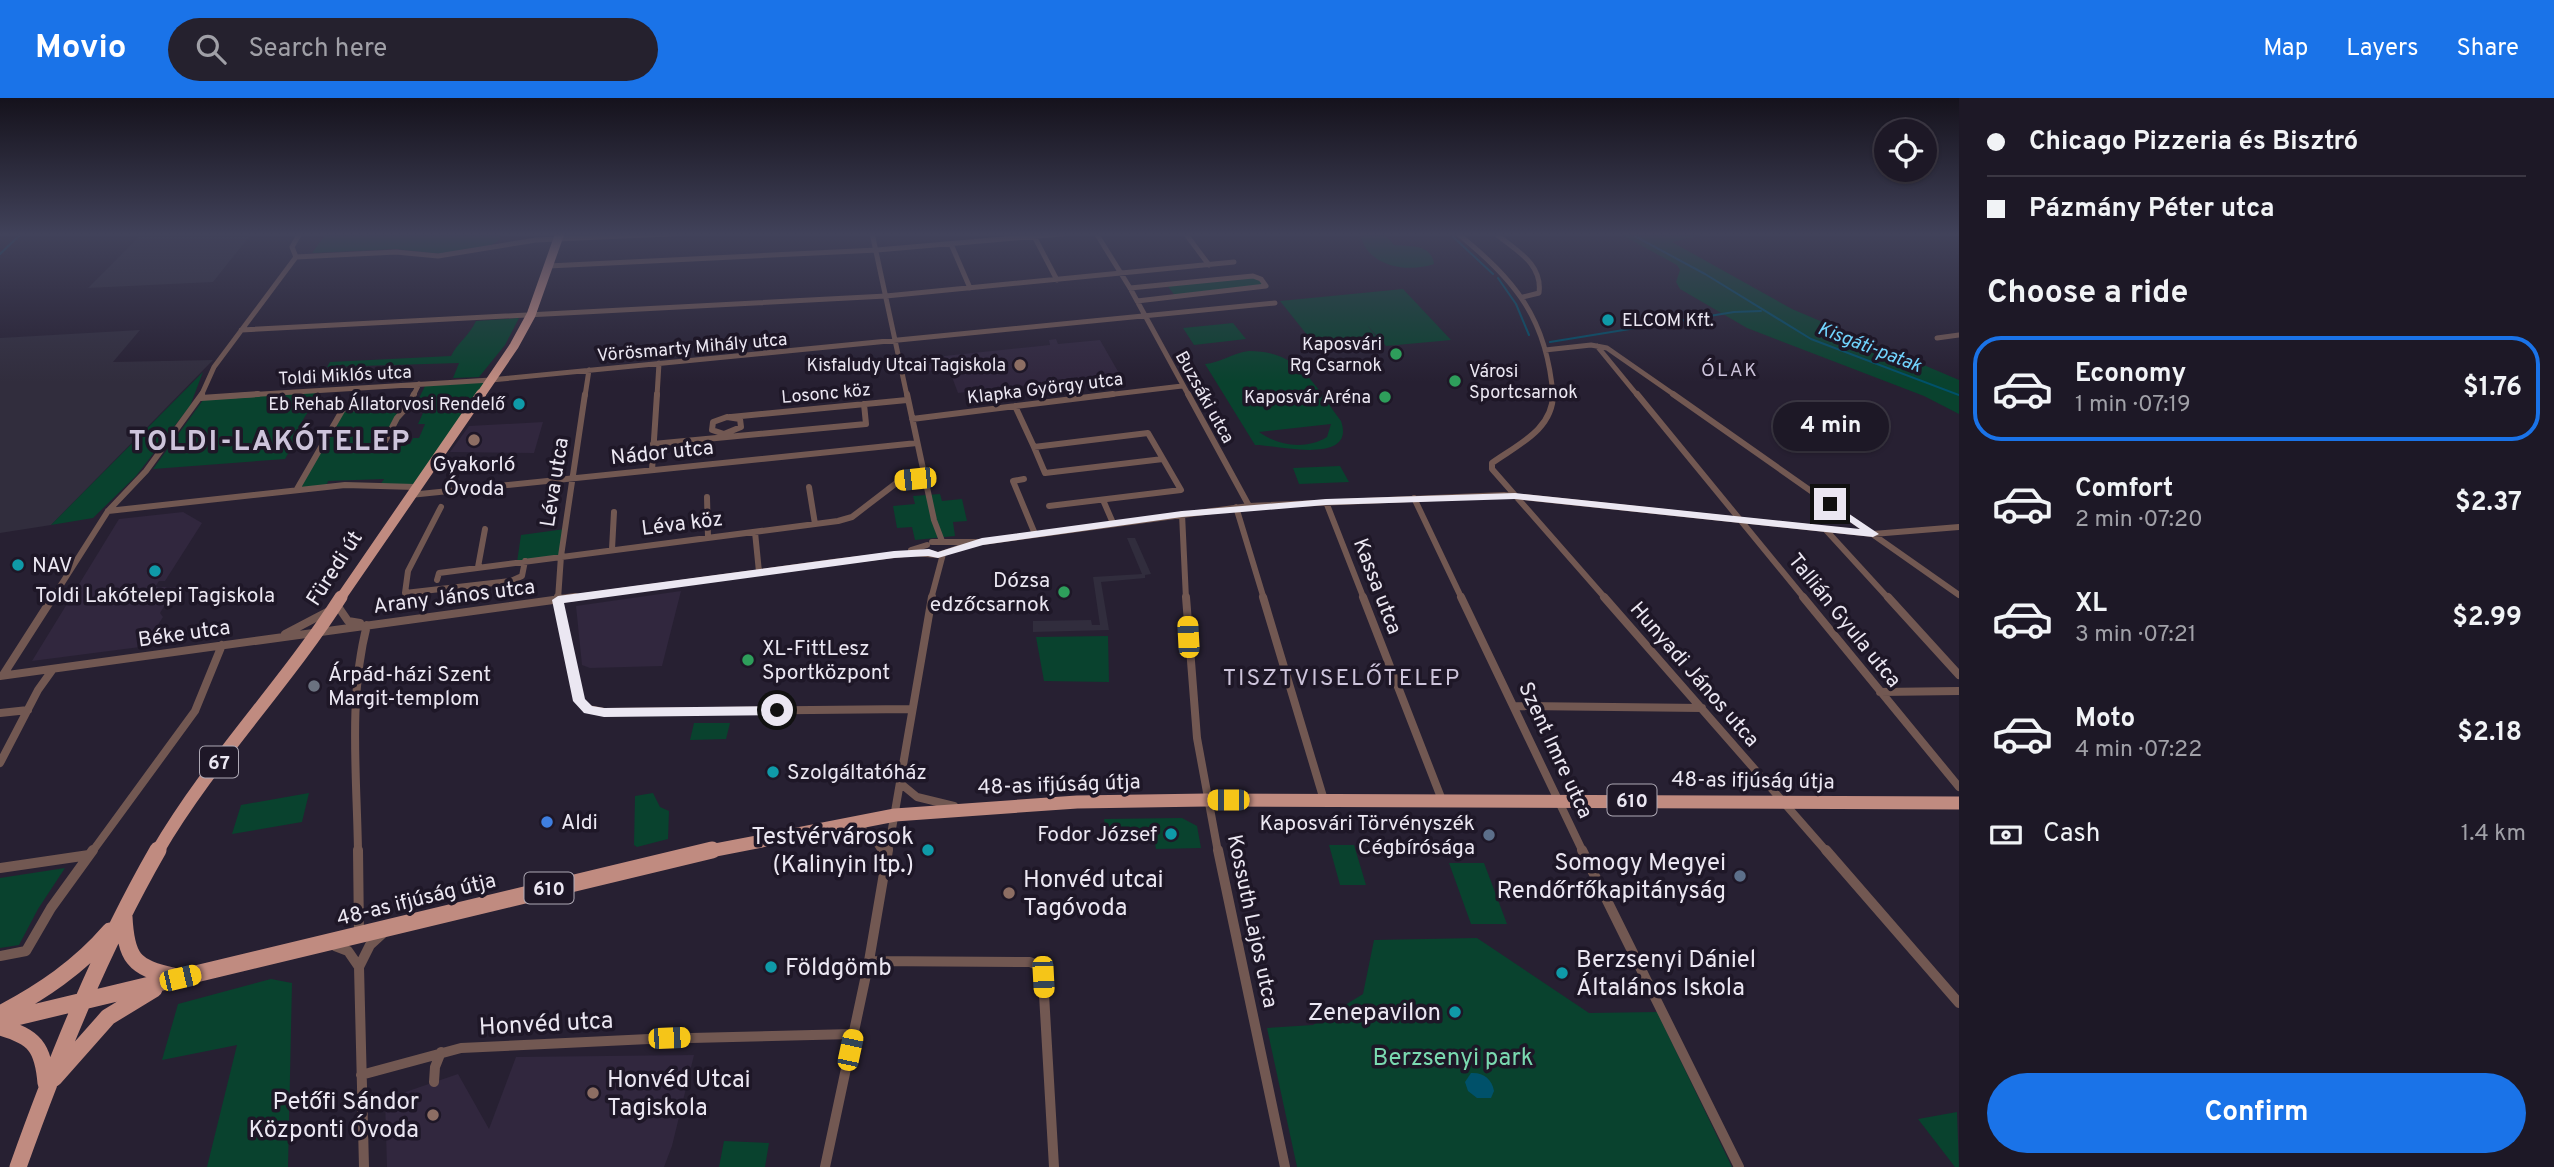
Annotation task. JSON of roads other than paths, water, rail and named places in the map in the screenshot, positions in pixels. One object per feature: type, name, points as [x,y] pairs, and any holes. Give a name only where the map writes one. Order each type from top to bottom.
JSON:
[{"type":"main road","name":"Füredi út","points":[[124,915],[185,809],[320,631],[412,491],[491,380],[531,315],[542,283]]},
{"type":"main road","name":"48-as ifjúság útja","points":[[47,1087],[108,1017],[130,1002],[180,978],[401,923],[833,824],[966,808],[1077,802],[1557,800],[1959,803]]},
{"type":"main road","points":[[124,915],[125,945],[130,957],[139,966],[154,973],[180,978]]},
{"type":"main road","points":[[0,1014],[52,986],[84,960],[124,915]]},
{"type":"main road","name":"67","points":[[18,1167],[82,1000],[124,915]]},
{"type":"main road","name":"610","points":[[0,1021],[180,978]]},
{"type":"main road","points":[[0,1027],[32,1039],[44,1056],[47,1087]]},
{"type":"street","points":[[1,676],[108,511],[146,471],[201,398],[209,373],[276,283]]},
{"type":"street","points":[[825,1167],[869,961],[911,709],[936,573],[945,547],[934,520],[883,283]]},
{"type":"street","points":[[968,283],[970,288]]},
{"type":"street","points":[[241,330],[886,296],[1019,283]]},
{"type":"street","name":"Buzsáki utca","points":[[1127,283],[1249,506]]},
{"type":"street","points":[[1130,288],[1182,283]]},
{"type":"street","points":[[1137,301],[1266,286],[1264,283]]},
{"type":"street","points":[[1511,283],[1538,323],[1545,350],[1597,346],[1607,348],[1959,595]]},
{"type":"street","points":[[1523,297],[1539,293],[1540,283]]},
{"type":"street","name":"Vörösmarty Mihály utca","points":[[491,380],[1275,303]]},
{"type":"street","points":[[1937,338],[1959,335]]},
{"type":"street","name":"Tallián Gyula utca","points":[[1597,346],[1959,787]]},
{"type":"street","name":"Hunyadi János utca","points":[[1545,350],[1553,392],[1549,414],[1534,433],[1490,466],[1959,1003]]},
{"type":"street","points":[[652,470],[659,363]]},
{"type":"street","name":"Léva utca","points":[[589,370],[561,556],[558,600],[579,701],[588,709],[604,712],[911,709]]},
{"type":"street","name":"Toldi Miklós utca","points":[[201,398],[491,380]]},
{"type":"street","points":[[383,445],[419,384]]},
{"type":"street","name":"Klapka György utca","points":[[912,419],[1182,386]]},
{"type":"street","name":"Losonc köz","points":[[731,416],[907,400]]},
{"type":"street","points":[[698,439],[741,429],[866,424],[864,404]]},
{"type":"street","points":[[297,489],[343,408],[409,405]]},
{"type":"street","points":[[1015,406],[1045,473],[1163,459]]},
{"type":"street","points":[[653,444],[727,434],[741,429],[748,415]]},
{"type":"street","points":[[698,439],[717,419],[731,416],[741,429]]},
{"type":"street","points":[[711,427],[715,432],[727,434]]},
{"type":"street","points":[[1034,447],[1148,433],[1181,490],[1049,506]]},
{"type":"street","name":"Nádor utca","points":[[108,511],[297,489],[356,485],[412,491],[572,479],[917,443]]},
{"type":"street","name":"Léva köz","points":[[437,580],[439,573],[852,517],[899,481],[925,478]]},
{"type":"street","points":[[1024,479],[1013,481],[1035,534]]},
{"type":"street","points":[[809,487],[815,524]]},
{"type":"street","points":[[930,549],[1236,507],[1414,498],[1515,496],[1873,534],[1959,527]]},
{"type":"street","points":[[707,497],[708,537]]},
{"type":"street","name":"Szent Imre utca","points":[[1414,498],[1557,800],[1739,1167]]},
{"type":"street","points":[[1103,500],[1113,523]]},
{"type":"street","name":"Kassa utca","points":[[1326,502],[1443,800]]},
{"type":"street","points":[[441,507],[432,531],[409,569],[405,593],[511,581],[522,576],[525,561]]},
{"type":"street","points":[[1236,507],[1324,800]]},
{"type":"street","points":[[612,550],[614,512]]},
{"type":"street","name":"Kossuth Lajos utca","points":[[1182,514],[1193,702],[1207,800],[1285,1167]]},
{"type":"street","points":[[934,520],[930,549],[936,573]]},
{"type":"street","points":[[478,568],[485,529]]},
{"type":"street","points":[[1825,529],[1959,675]]},
{"type":"street","points":[[755,532],[759,572]]},
{"type":"street","points":[[930,549],[945,547]]},
{"type":"street","name":"Arany János utca","points":[[320,631],[930,549]]},
{"type":"street","points":[[278,637],[321,616],[338,604],[348,621],[367,625],[358,660],[356,694],[359,934]]},
{"type":"street","name":"Béke utca","points":[[1,676],[320,631]]},
{"type":"street","points":[[0,956],[26,951],[51,908],[195,710],[222,645]]},
{"type":"street","points":[[0,764],[53,668]]},
{"type":"street","points":[[1880,691],[1959,691]]},
{"type":"street","points":[[1514,706],[1702,708]]},
{"type":"street","points":[[0,713],[28,710]]},
{"type":"street","points":[[900,783],[908,794],[921,801],[966,808]]},
{"type":"street","points":[[833,824],[858,827],[872,834],[880,843],[887,861]]},
{"type":"street","points":[[0,867],[89,855]]},
{"type":"street","points":[[364,1167],[359,967],[370,945],[401,923]]},
{"type":"street","points":[[320,944],[341,947],[348,951],[359,967]]},
{"type":"street","points":[[869,961],[1030,962],[1039,966],[1043,977],[1054,1167]]},
{"type":"street","name":"Honvéd utca","points":[[361,1075],[461,1048],[649,1039],[853,1034]]},
{"type":"street","points":[[434,1082],[435,1067],[441,1052]]},
{"type":"water","points":[[1471,1073],[1483,1075],[1489,1080],[1494,1091],[1491,1098],[1477,1098],[1468,1091],[1465,1082]]},
{"type":"waterway","points":[[1501,283],[1516,304],[1529,335]]},
{"type":"waterway","name":"Kisgáti-patak","points":[[1719,283],[1811,339],[1959,395]]},
{"type":"waterway","points":[[1550,342],[1734,312],[1761,311]]},
{"type":"place","name":"ELCOM Kft.","points":[[1608,320]]},
{"type":"place","name":"Kaposvári Rg Csarnok","points":[[1396,354]]},
{"type":"place","name":"Kisfaludy Utcai Tagiskola","points":[[1020,365]]},
{"type":"place","name":"Városi Sportcsarnok","points":[[1455,381]]},
{"type":"place","name":"Kaposvár Aréna","points":[[1385,397]]},
{"type":"place","name":"Eb Rehab Állatorvosi Rendelő","points":[[519,404]]},
{"type":"place","name":"Gyakorló Óvoda","points":[[474,440]]},
{"type":"place","name":"NAV","points":[[18,565]]},
{"type":"place","name":"Toldi Lakótelepi Tagiskola","points":[[155,571]]},
{"type":"place","name":"Dózsa edzőcsarnok","points":[[1064,592]]},
{"type":"place","name":"XL-FittLesz Sportközpont","points":[[748,660]]},
{"type":"place","name":"Árpád-házi Szent Margit-templom","points":[[314,686]]},
{"type":"place","name":"Szolgáltatóház","points":[[773,772]]},
{"type":"place","name":"Aldi","points":[[547,822]]},
{"type":"place","name":"Fodor József","points":[[1171,834]]},
{"type":"place","name":"Kaposvári Törvényszék Cégbírósága","points":[[1489,835]]},
{"type":"place","name":"Testvérvárosok (Kalinyin ltp.)","points":[[928,850]]},
{"type":"place","name":"Somogy Megyei Rendőrfőkapitányság","points":[[1740,876]]},
{"type":"place","name":"Honvéd utcai Tagóvoda","points":[[1009,893]]},
{"type":"place","name":"Földgömb","points":[[771,967]]},
{"type":"place","name":"Berzsenyi Dániel Általános Iskola","points":[[1562,973]]},
{"type":"place","name":"Zenepavilon","points":[[1455,1012]]},
{"type":"place","name":"Honvéd Utcai Tagiskola","points":[[593,1093]]},
{"type":"place","name":"Petőfi Sándor Központi Óvoda","points":[[433,1115]]},
{"type":"district","name":"ÓLAK","points":[[1730,369]]},
{"type":"district","name":"TOLDI-LAKÓTELEP","points":[[270,440]]},
{"type":"district","name":"TISZTVISELŐTELEP","points":[[1342,677]]},
{"type":"park label","name":"Berzsenyi park","points":[[1453,1057]]}]
